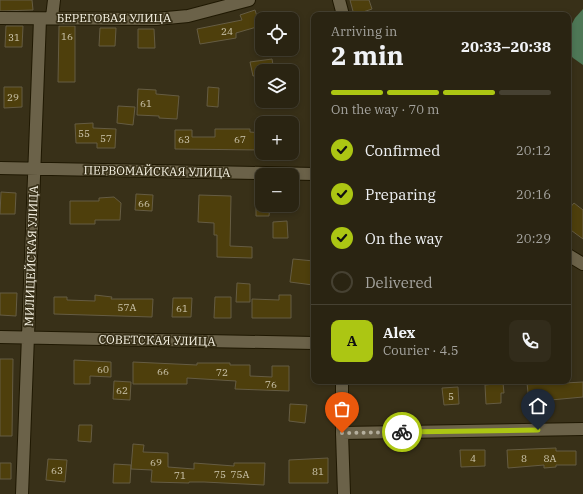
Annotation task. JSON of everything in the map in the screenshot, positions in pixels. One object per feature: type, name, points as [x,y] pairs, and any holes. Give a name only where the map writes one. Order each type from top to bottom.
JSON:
[{"type":"street","name":"МИЛИЦЕЙСКАЯ УЛИЦА","points":[[22,494],[34,168],[46,18],[54,0]]},
{"type":"street","name":"БЕРЕГОВАЯ УЛИЦА","points":[[0,18],[164,19],[188,16],[249,0]]},
{"type":"street","points":[[340,0],[342,12]]},
{"type":"street","name":"ПЕРВОМАЙСКАЯ УЛИЦА","points":[[0,168],[311,174]]},
{"type":"street","points":[[571,257],[583,264]]},
{"type":"street","name":"СОВЕТСКАЯ УЛИЦА","points":[[0,337],[311,343]]},
{"type":"street","points":[[342,384],[344,494]]},
{"type":"street","points":[[342,433],[583,429]]},
{"type":"green space","points":[[583,9],[583,65],[571,56],[571,25]]},
{"type":"building","points":[[0,0],[32,0],[33,10],[0,11]]},
{"type":"building","points":[[350,0],[369,0],[372,9],[363,12],[353,12]]},
{"type":"building","points":[[255,10],[255,27],[236,33],[236,38],[200,44],[197,29],[242,20],[240,15]]},
{"type":"building","points":[[6,26],[23,26],[22,47],[5,47]]},
{"type":"building","points":[[59,26],[75,26],[75,82],[58,82]]},
{"type":"building","points":[[100,28],[116,28],[115,46],[99,46]]},
{"type":"building","points":[[138,29],[154,29],[155,48],[138,48]]},
{"type":"building","points":[[272,59],[273,64],[255,64],[255,76],[253,76],[250,62]]},
{"type":"building","points":[[4,87],[22,87],[22,107],[4,108]]},
{"type":"building","points":[[208,87],[219,88],[218,107],[207,106]]},
{"type":"building","points":[[138,89],[156,90],[156,94],[179,96],[177,119],[137,115]]},
{"type":"building","points":[[118,106],[135,107],[133,125],[117,123]]},
{"type":"building","points":[[93,123],[93,128],[116,129],[115,148],[97,148],[97,143],[76,143],[75,124]]},
{"type":"building","points":[[215,129],[250,129],[250,132],[255,132],[255,150],[175,149],[175,130],[192,130],[192,137],[215,137]]},
{"type":"building","points":[[1,192],[16,193],[15,214],[0,214]]},
{"type":"building","points":[[136,194],[153,195],[152,211],[135,210]]},
{"type":"building","points":[[199,195],[231,196],[230,246],[252,247],[252,258],[217,257],[217,235],[214,235],[214,223],[198,222]]},
{"type":"building","points":[[114,197],[121,203],[120,220],[95,220],[95,224],[70,224],[70,201],[99,201],[99,198]]},
{"type":"building","points":[[574,203],[583,210],[583,239],[571,230],[571,206]]},
{"type":"building","points":[[256,212],[269,212],[269,216],[256,216]]},
{"type":"building","points":[[287,221],[288,238],[273,238],[273,222]]},
{"type":"building","points":[[293,259],[311,261],[311,285],[290,282]]},
{"type":"building","points":[[237,283],[250,284],[250,302],[236,302]]},
{"type":"building","points":[[0,293],[17,293],[16,316],[0,315]]},
{"type":"building","points":[[95,295],[112,297],[111,299],[153,299],[152,317],[54,314],[54,297],[67,297],[67,300],[95,301]]},
{"type":"building","points":[[279,295],[291,295],[291,318],[252,318],[252,299],[279,300]]},
{"type":"building","points":[[215,297],[231,297],[231,318],[214,318]]},
{"type":"building","points":[[173,298],[192,298],[191,317],[172,317]]},
{"type":"building","points":[[0,359],[13,359],[12,436],[0,436]]},
{"type":"building","points":[[74,360],[111,362],[111,377],[90,376],[90,384],[74,384]]},
{"type":"building","points":[[133,362],[197,365],[197,363],[230,363],[230,365],[250,365],[250,376],[272,377],[272,366],[289,366],[289,391],[235,389],[236,381],[187,378],[187,384],[133,384]]},
{"type":"building","points":[[114,381],[131,382],[130,400],[113,399]]},
{"type":"building","points":[[583,382],[583,397],[529,402],[527,384],[571,384],[571,383]]},
{"type":"building","points":[[503,384],[504,393],[501,393],[501,403],[486,404],[485,385]]},
{"type":"building","points":[[458,387],[459,404],[444,405],[442,388]]},
{"type":"building","points":[[290,404],[307,405],[305,423],[289,421]]},
{"type":"building","points":[[79,425],[92,425],[91,442],[78,441]]},
{"type":"building","points":[[133,444],[144,445],[143,452],[168,453],[168,467],[194,469],[194,463],[234,466],[234,463],[265,463],[264,485],[204,482],[151,482],[152,470],[131,469]]},
{"type":"building","points":[[556,448],[556,451],[576,451],[576,465],[556,465],[556,467],[544,468],[544,465],[508,468],[507,450]]},
{"type":"building","points":[[460,450],[485,450],[485,466],[461,467]]},
{"type":"building","points":[[328,458],[328,483],[289,483],[289,460]]},
{"type":"building","points":[[48,459],[67,460],[65,482],[46,480]]},
{"type":"building","points":[[0,463],[11,463],[11,479],[0,479]]},
{"type":"building","points":[[114,464],[131,465],[130,483],[113,483]]},
{"type":"way so far","points":[[342,433],[402,432]]},
{"type":"route","points":[[402,432],[538,430]]}]
